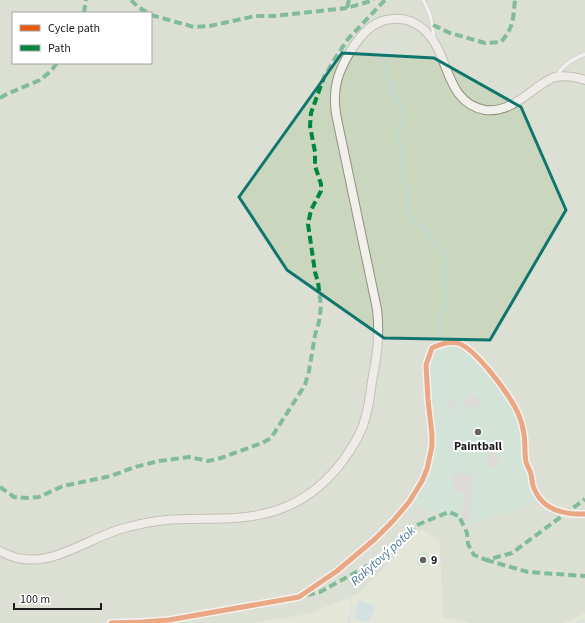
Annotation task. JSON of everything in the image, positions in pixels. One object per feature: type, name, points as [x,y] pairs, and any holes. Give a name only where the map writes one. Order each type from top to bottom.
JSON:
[{"type":"main road","points":[[0,551],[20,559],[52,558],[99,537],[126,527],[140,524],[171,520],[239,518],[264,514],[288,506],[307,496],[326,481],[354,445],[365,421],[379,336],[377,309],[336,114],[334,96],[338,76],[342,66],[364,33],[372,26],[385,20],[393,19],[409,20],[416,23],[434,42],[458,93],[478,108],[486,110],[504,108],[515,103],[555,77],[569,77],[585,80]]},
{"type":"lane","points":[[423,0],[428,10],[432,25],[434,42]]},
{"type":"lane","points":[[555,77],[566,64],[585,54]]},
{"type":"highlighted area","points":[[342,53],[434,58],[521,107],[566,210],[490,340],[384,338],[287,270],[239,197]]},
{"type":"green space","points":[[0,0],[585,0],[585,613],[564,623],[470,623],[443,617],[439,540],[422,530],[408,537],[395,556],[359,593],[309,614],[252,623],[0,623]]},
{"type":"green space","name":"Paintball","points":[[458,343],[483,363],[501,385],[516,409],[524,429],[526,462],[531,474],[533,486],[540,499],[469,526],[409,502],[422,481],[430,457],[432,435],[426,365],[432,348]]},
{"type":"green space","points":[[422,530],[439,540],[443,617],[470,623],[252,623],[309,614],[395,556],[408,537]]},
{"type":"green space","name":"9","points":[[422,552],[425,552],[429,556],[428,563],[425,566],[417,564],[418,557]]},
{"type":"green space","points":[[585,613],[585,623],[564,623]]},
{"type":"water","points":[[360,601],[371,604],[375,608],[370,620],[367,622],[356,620],[354,617],[358,602]]},
{"type":"building","points":[[469,394],[479,399],[481,403],[474,410],[470,406],[464,404]]},
{"type":"building","points":[[453,401],[455,408],[450,409],[448,403]]},
{"type":"building","points":[[494,445],[499,464],[490,467],[487,447]]},
{"type":"building","points":[[454,474],[471,475],[469,521],[462,520],[465,492],[454,492]]},
{"type":"waterway","name":"Rakytový potok","points":[[392,39],[384,59],[384,64],[387,79],[392,85],[393,93],[401,106],[401,124],[398,136],[402,155],[402,171],[408,194],[407,205],[412,218],[427,231],[440,247],[446,257],[447,262],[445,268],[447,303],[440,321],[438,338]]},
{"type":"waterway","name":"Rakytový potok","points":[[348,623],[352,605],[346,594],[349,591],[351,582],[356,580],[359,575],[363,575],[371,566],[380,562],[431,512],[449,475],[452,441],[450,432],[450,414],[442,391],[438,354]]},
{"type":"waterway","points":[[577,623],[579,621],[585,621]]},
{"type":"marked path","points":[[84,12],[86,0]]},
{"type":"marked path","points":[[131,0],[146,12]]},
{"type":"marked path","points":[[349,0],[347,8],[374,0]]},
{"type":"marked path","points":[[0,487],[14,497],[39,497],[63,486],[111,476],[135,467],[159,461],[189,457],[208,461],[221,458],[262,443],[271,438],[305,385],[319,322],[321,306],[308,224],[311,210],[321,191],[321,184],[315,166],[315,152],[310,126],[311,113],[324,77],[334,60],[348,39],[385,0]]},
{"type":"marked path","points":[[433,25],[450,33],[485,43],[501,42],[511,27],[515,0]]},
{"type":"marked path","points":[[152,15],[194,27],[210,26],[255,16],[274,16],[347,8]]},
{"type":"marked path","points":[[0,98],[40,80],[51,71],[56,64]]},
{"type":"marked path","points":[[307,595],[320,592],[378,560],[417,525],[449,512],[459,516],[467,533],[468,544],[474,555],[486,560],[512,553],[585,499]]},
{"type":"marked path","points":[[486,560],[528,572],[585,576]]},
{"type":"cycle path","points":[[111,623],[169,620],[299,597],[337,571],[375,539],[393,521],[409,502],[422,481],[427,469],[432,446],[426,365],[432,348],[445,343],[458,343],[473,353],[498,382],[512,402],[523,427],[526,462],[531,474],[533,486],[541,500],[553,509],[561,512],[585,514]]},
{"type":"place","name":"Paintball","points":[[478,432]]},
{"type":"place","name":"9","points":[[423,560]]}]
